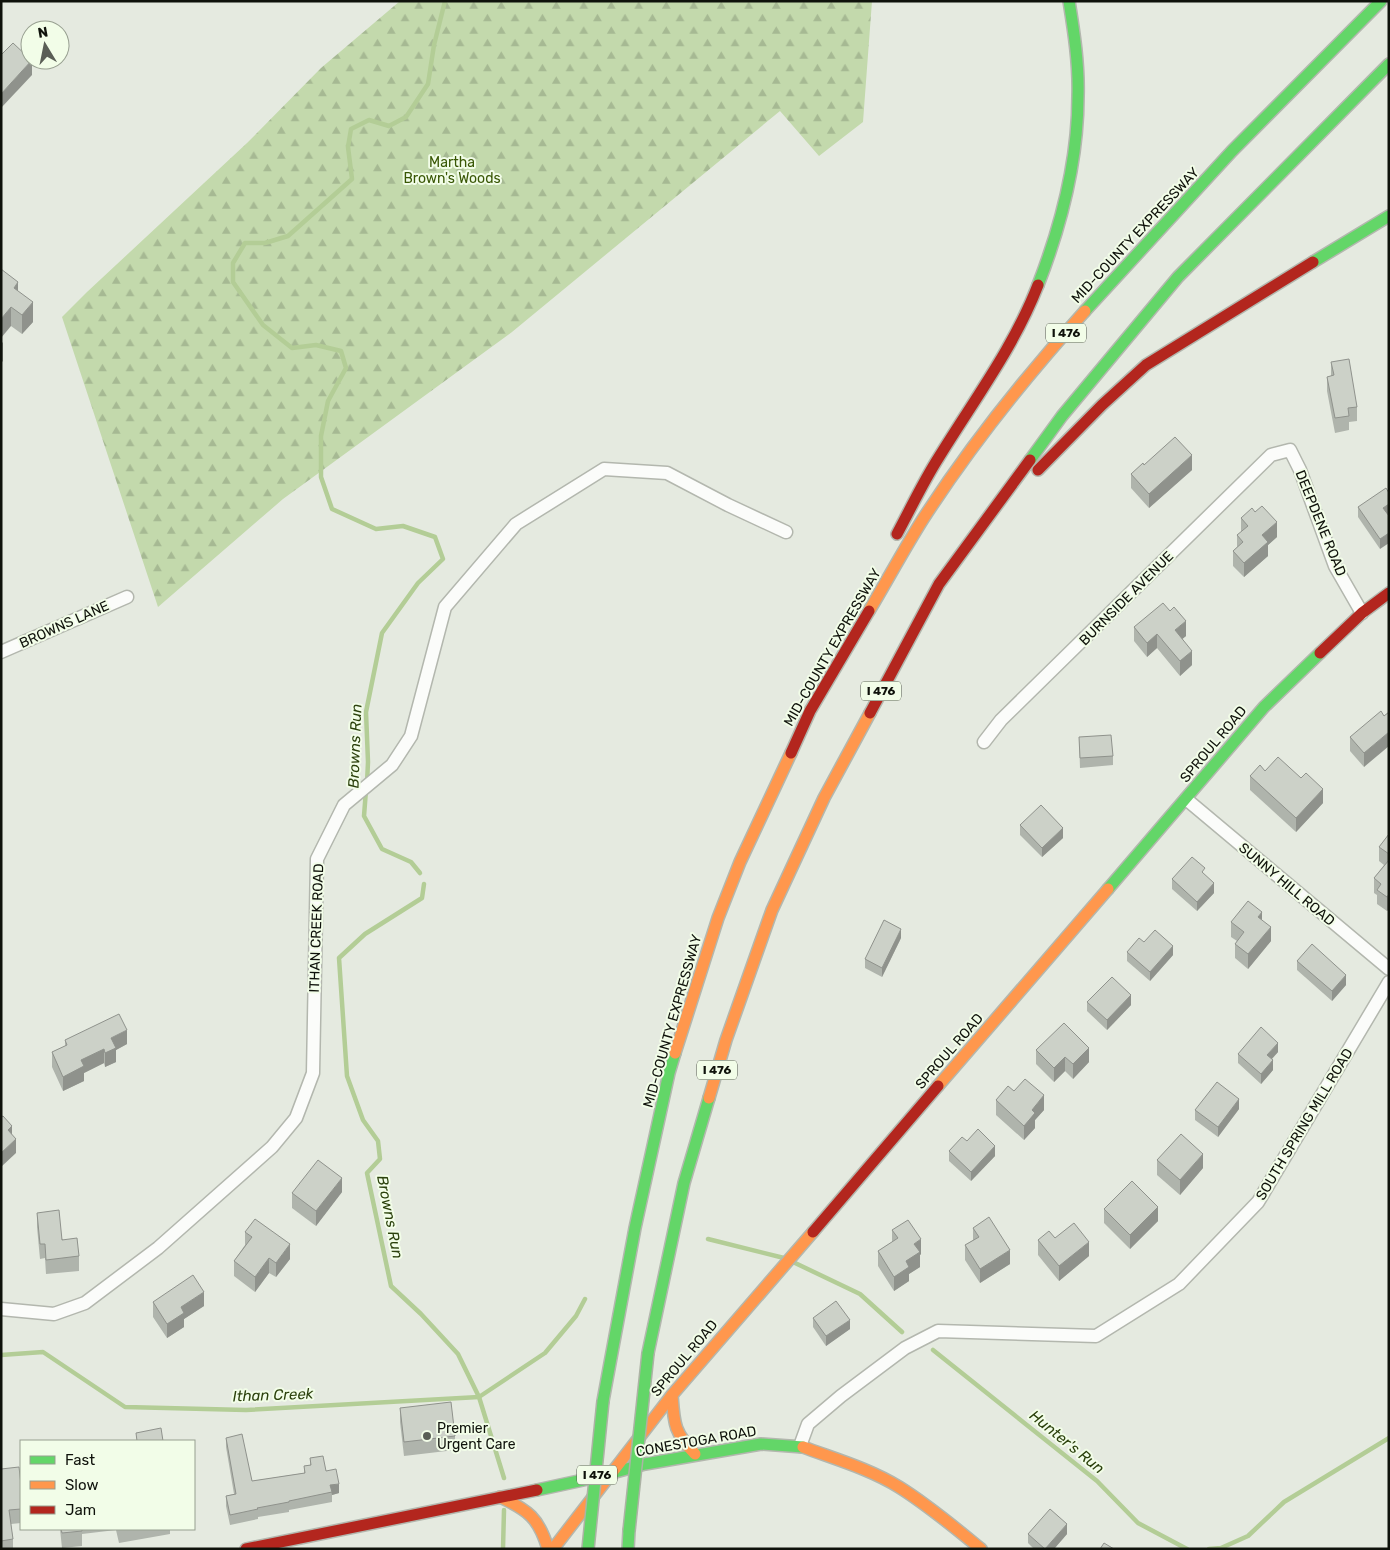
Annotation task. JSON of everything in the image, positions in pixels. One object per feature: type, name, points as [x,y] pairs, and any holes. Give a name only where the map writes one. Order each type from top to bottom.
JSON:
[{"type":"main road","points":[[893,543],[920,490],[1007,352],[1040,284],[1065,194],[1077,126],[1078,73],[1069,1]]},
{"type":"main road","name":"MID-COUNTY EXPRESSWAY","points":[[588,1549],[603,1401],[646,1174],[670,1073],[718,918],[740,862],[810,710],[923,519],[972,448],[1023,382],[1232,151],[1381,1]]},
{"type":"main road","name":"I 476","points":[[628,1549],[648,1353],[684,1183],[726,1040],[772,910],[824,798],[939,584],[1062,416],[1178,277],[1389,64]]},
{"type":"main road","points":[[939,584],[1044,462],[1127,381],[1170,350],[1389,216]]},
{"type":"main road","points":[[810,710],[880,569]]},
{"type":"main road","name":"SPROUL ROAD","points":[[553,1549],[672,1395],[1264,706],[1362,613],[1389,593]]},
{"type":"main road","points":[[672,1395],[676,1432],[682,1442],[696,1454]]},
{"type":"main road","name":"CONESTOGA ROAD","points":[[249,1548],[388,1521],[645,1464],[761,1444],[800,1446],[873,1473],[898,1486],[934,1510],[980,1549]]},
{"type":"main road","points":[[500,1497],[523,1508],[534,1516],[541,1524],[548,1549]]},
{"type":"street","name":"DEEPDENE ROAD","points":[[1270,455],[1290,450],[1300,470],[1335,566],[1362,613]]},
{"type":"street","name":"BURNSIDE AVENUE","points":[[984,742],[1001,720],[1270,455]]},
{"type":"street","name":"ITHAN CREEK ROAD","points":[[1,1309],[54,1314],[85,1303],[158,1248],[272,1147],[296,1118],[313,1073],[317,858],[344,805],[392,765],[411,736],[445,607],[516,524],[604,469],[667,473],[728,505],[786,532]]},
{"type":"street","name":"BROWNS LANE","points":[[1,652],[127,597]]},
{"type":"street","name":"SUNNY HILL ROAD","points":[[1186,799],[1389,969]]},
{"type":"street","name":"SOUTH SPRING MILL ROAD","points":[[800,1446],[808,1424],[814,1418],[905,1348],[938,1331],[1096,1336],[1179,1284],[1258,1202],[1389,982]]},
{"type":"green space","name":"Martha Brown's Woods","points":[[400,1],[872,1],[863,122],[819,156],[780,111],[512,332],[283,499],[158,607],[62,317],[247,143],[321,68]]},
{"type":"building","points":[[13,43],[20,50],[20,70],[23,70],[1,94],[1,53]]},
{"type":"building","points":[[1,269],[18,282],[14,288],[33,302],[22,315],[11,307],[1,319]]},
{"type":"building","points":[[1349,359],[1357,407],[1348,408],[1349,416],[1335,418],[1327,377],[1334,375],[1331,362]]},
{"type":"building","points":[[1175,437],[1192,455],[1149,494],[1131,474]]},
{"type":"building","points":[[1386,488],[1389,493],[1389,504],[1383,508],[1389,516],[1389,533],[1380,539],[1358,507]]},
{"type":"building","points":[[1262,506],[1277,522],[1262,535],[1268,542],[1244,563],[1233,551],[1243,542],[1237,535],[1248,526],[1241,518],[1252,508],[1255,512]]},
{"type":"building","points":[[1163,603],[1170,611],[1174,607],[1186,621],[1175,630],[1192,651],[1180,661],[1157,634],[1147,643],[1134,627]]},
{"type":"building","points":[[1381,711],[1384,716],[1389,712],[1389,732],[1364,753],[1350,737]]},
{"type":"building","points":[[1111,735],[1113,756],[1080,758],[1079,737]]},
{"type":"building","points":[[1278,757],[1301,778],[1306,773],[1323,789],[1296,818],[1250,776],[1260,765],[1265,771]]},
{"type":"building","points":[[1041,805],[1063,828],[1042,848],[1020,825]]},
{"type":"building","points":[[1389,834],[1389,854],[1379,847]]},
{"type":"building","points":[[1192,857],[1205,868],[1202,872],[1214,883],[1197,902],[1172,879]]},
{"type":"building","points":[[1389,860],[1389,894],[1387,897],[1377,890],[1381,884],[1374,878]]},
{"type":"building","points":[[1248,901],[1262,912],[1258,917],[1271,927],[1248,954],[1235,944],[1244,932],[1231,922]]},
{"type":"building","points":[[884,920],[901,929],[882,968],[865,959]]},
{"type":"building","points":[[1155,930],[1173,946],[1150,972],[1127,952],[1139,938],[1144,942]]},
{"type":"building","points":[[1312,944],[1346,975],[1332,991],[1297,961]]},
{"type":"building","points":[[1112,977],[1131,995],[1107,1020],[1087,1002]]},
{"type":"building","points":[[119,1014],[127,1030],[111,1038],[116,1048],[105,1053],[104,1049],[81,1060],[84,1066],[63,1077],[52,1052],[67,1045],[65,1040]]},
{"type":"building","points":[[1064,1023],[1089,1048],[1073,1064],[1065,1057],[1054,1068],[1036,1050]]},
{"type":"building","points":[[1261,1027],[1278,1043],[1267,1055],[1273,1060],[1261,1074],[1238,1054]]},
{"type":"building","points":[[1025,1079],[1044,1095],[1032,1110],[1035,1113],[1024,1126],[996,1100],[1008,1086],[1014,1091]]},
{"type":"building","points":[[1217,1082],[1239,1099],[1218,1127],[1195,1110]]},
{"type":"building","points":[[3,1116],[12,1126],[8,1130],[16,1139],[1,1153],[1,1117]]},
{"type":"building","points":[[978,1129],[995,1146],[971,1172],[949,1151],[962,1137],[967,1141]]},
{"type":"building","points":[[1181,1134],[1203,1154],[1180,1180],[1157,1160]]},
{"type":"building","points":[[318,1160],[342,1178],[316,1211],[292,1193]]},
{"type":"building","points":[[1132,1181],[1158,1207],[1130,1235],[1104,1209]]},
{"type":"building","points":[[59,1210],[62,1240],[77,1238],[79,1256],[46,1260],[45,1244],[40,1244],[37,1213]]},
{"type":"building","points":[[989,1217],[1010,1250],[980,1269],[965,1245],[979,1237],[973,1228]]},
{"type":"building","points":[[255,1219],[290,1244],[276,1263],[269,1258],[255,1277],[234,1261],[252,1237],[245,1232]]},
{"type":"building","points":[[908,1220],[921,1239],[914,1244],[920,1252],[906,1261],[909,1267],[894,1277],[878,1251],[898,1238],[892,1230]]},
{"type":"building","points":[[1074,1223],[1089,1242],[1059,1266],[1038,1240],[1049,1231],[1055,1238]]},
{"type":"building","points":[[193,1275],[204,1292],[181,1307],[184,1313],[167,1324],[153,1302]]},
{"type":"building","points":[[836,1301],[850,1320],[826,1336],[813,1318]]},
{"type":"building","points":[[451,1402],[455,1436],[404,1442],[400,1408]]},
{"type":"building","points":[[161,1428],[163,1440],[137,1440],[136,1433]]},
{"type":"building","points":[[242,1434],[252,1481],[305,1473],[304,1466],[311,1465],[310,1458],[323,1456],[326,1471],[336,1469],[339,1484],[330,1485],[332,1492],[230,1515],[226,1496],[236,1494],[226,1438]]},
{"type":"building","points":[[19,1467],[20,1509],[9,1510],[13,1539],[1,1541],[1,1469]]},
{"type":"building","points":[[1050,1509],[1067,1524],[1045,1549],[1028,1534]]},
{"type":"building","points":[[61,1530],[82,1530],[82,1531],[62,1533]]},
{"type":"building","points":[[1104,1543],[1114,1549],[1100,1549]]},
{"type":"waterway","name":"Browns Run","points":[[367,783],[366,712],[382,633],[418,583],[443,559],[435,537],[403,526],[376,529],[332,509],[321,477],[321,436],[328,401],[346,368],[341,351],[316,345],[292,348],[263,325],[233,282],[233,263],[245,243],[265,243],[288,236],[352,179],[348,147],[351,129],[369,120],[389,126],[406,117],[428,84],[434,45],[445,1]]},
{"type":"waterway","name":"Browns Run","points":[[366,790],[364,816],[382,849],[411,862],[420,873]]},
{"type":"waterway","name":"Browns Run","points":[[424,884],[422,898],[365,934],[339,958],[347,1076],[363,1120],[378,1141],[380,1159],[367,1173],[391,1286],[421,1314],[458,1354],[479,1397],[504,1478]]},
{"type":"waterway","points":[[708,1239],[784,1258]]},
{"type":"waterway","points":[[793,1262],[860,1294],[902,1332]]},
{"type":"waterway","points":[[479,1397],[545,1353],[576,1316],[585,1299]]},
{"type":"waterway","name":"Hunter's Run","points":[[933,1350],[1097,1481],[1138,1523],[1187,1549]]},
{"type":"waterway","name":"Ithan Creek","points":[[1,1355],[43,1352],[125,1407],[246,1410],[479,1397]]},
{"type":"waterway","name":"Hunter's Run","points":[[1209,1549],[1221,1548],[1248,1536],[1284,1502],[1389,1438]]},
{"type":"waterway","name":"Ithan Creek","points":[[503,1549],[504,1510]]},
{"type":"traffic: fast","points":[[1038,285],[1061,216],[1075,144],[1078,72],[1069,1]]},
{"type":"traffic: fast","points":[[1085,311],[1232,151],[1381,1]]},
{"type":"traffic: fast","points":[[1030,460],[1062,416],[1178,277],[1389,64]]},
{"type":"traffic: fast","points":[[1313,262],[1389,216]]},
{"type":"traffic: fast","points":[[1108,889],[1264,707],[1320,653]]},
{"type":"traffic: fast","points":[[603,1401],[635,1228],[675,1053]]},
{"type":"traffic: fast","points":[[648,1353],[684,1183],[709,1098]]},
{"type":"traffic: fast","points":[[629,1531],[648,1353]]},
{"type":"traffic: fast","points":[[588,1549],[603,1401]]},
{"type":"traffic: fast","points":[[537,1490],[645,1464],[761,1444],[803,1447]]},
{"type":"traffic: fast","points":[[628,1549],[629,1531]]},
{"type":"traffic: slow","points":[[869,611],[923,519],[960,464],[1020,386],[1085,311]]},
{"type":"traffic: slow","points":[[709,1098],[726,1040],[772,910],[824,798],[870,713]]},
{"type":"traffic: slow","points":[[675,1053],[718,918],[740,862],[791,753]]},
{"type":"traffic: slow","points":[[938,1086],[1108,889]]},
{"type":"traffic: slow","points":[[553,1549],[672,1395],[813,1232]]},
{"type":"traffic: slow","points":[[672,1395],[676,1427],[683,1440],[695,1454]]},
{"type":"traffic: slow","points":[[803,1447],[888,1481],[931,1509],[981,1549]]},
{"type":"traffic: slow","points":[[500,1497],[518,1506],[531,1516],[541,1530],[548,1549]]},
{"type":"traffic: jam","points":[[1038,470],[1102,405],[1146,365],[1313,262]]},
{"type":"traffic: jam","points":[[897,534],[933,466],[1005,352],[1038,285]]},
{"type":"traffic: jam","points":[[870,713],[939,584],[1030,460]]},
{"type":"traffic: jam","points":[[1320,653],[1362,613],[1389,593]]},
{"type":"traffic: jam","points":[[791,753],[810,711],[869,611]]},
{"type":"traffic: jam","points":[[813,1232],[938,1086]]},
{"type":"traffic: jam","points":[[246,1549],[537,1490]]},
{"type":"place","name":"Premier Urgent Care","points":[[427,1436]]}]
